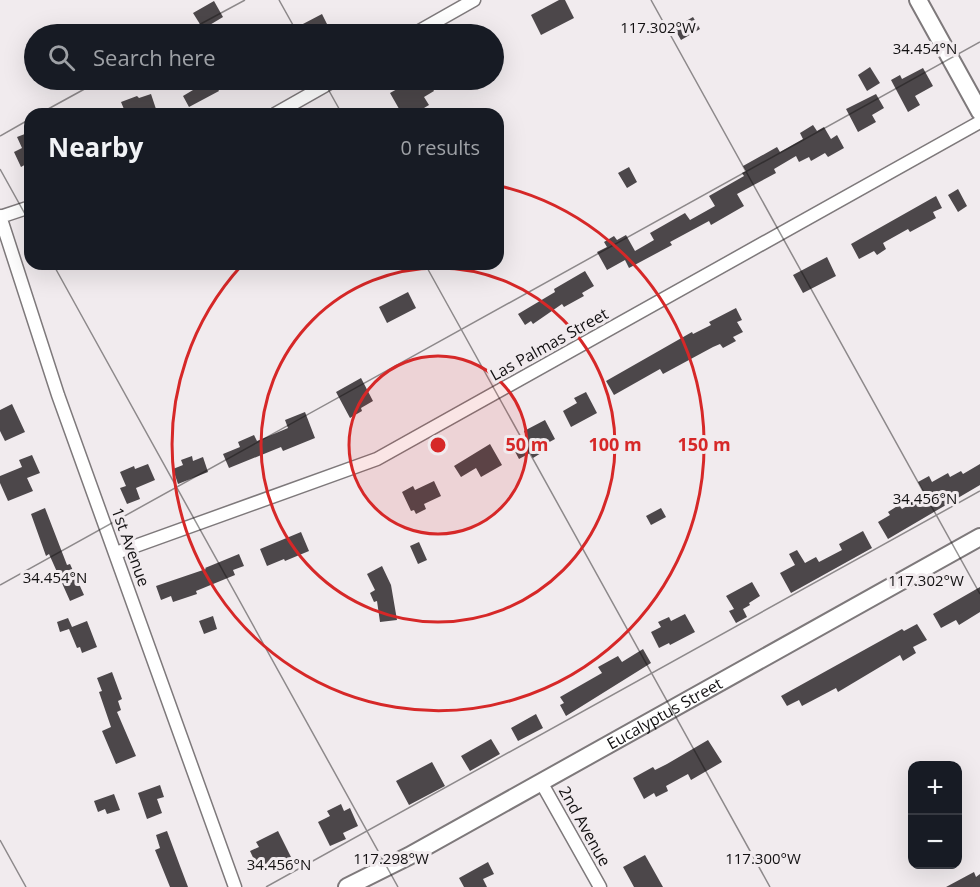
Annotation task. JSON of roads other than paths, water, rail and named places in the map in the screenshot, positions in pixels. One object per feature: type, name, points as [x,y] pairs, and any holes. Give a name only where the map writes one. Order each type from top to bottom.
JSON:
[{"type":"main road","points":[[918,0],[980,112]]},
{"type":"main road","name":"Eucalyptus Street","points":[[347,887],[409,856],[980,537]]},
{"type":"street","points":[[432,24],[474,0]]},
{"type":"street","points":[[285,108],[317,90]]},
{"type":"street","name":"Las Palmas Street","points":[[116,553],[377,459],[980,122]]},
{"type":"street","points":[[0,216],[24,209]]},
{"type":"street","name":"1st Avenue","points":[[0,216],[36,332],[236,887]]},
{"type":"street","name":"2nd Avenue","points":[[541,782],[600,887]]}]
